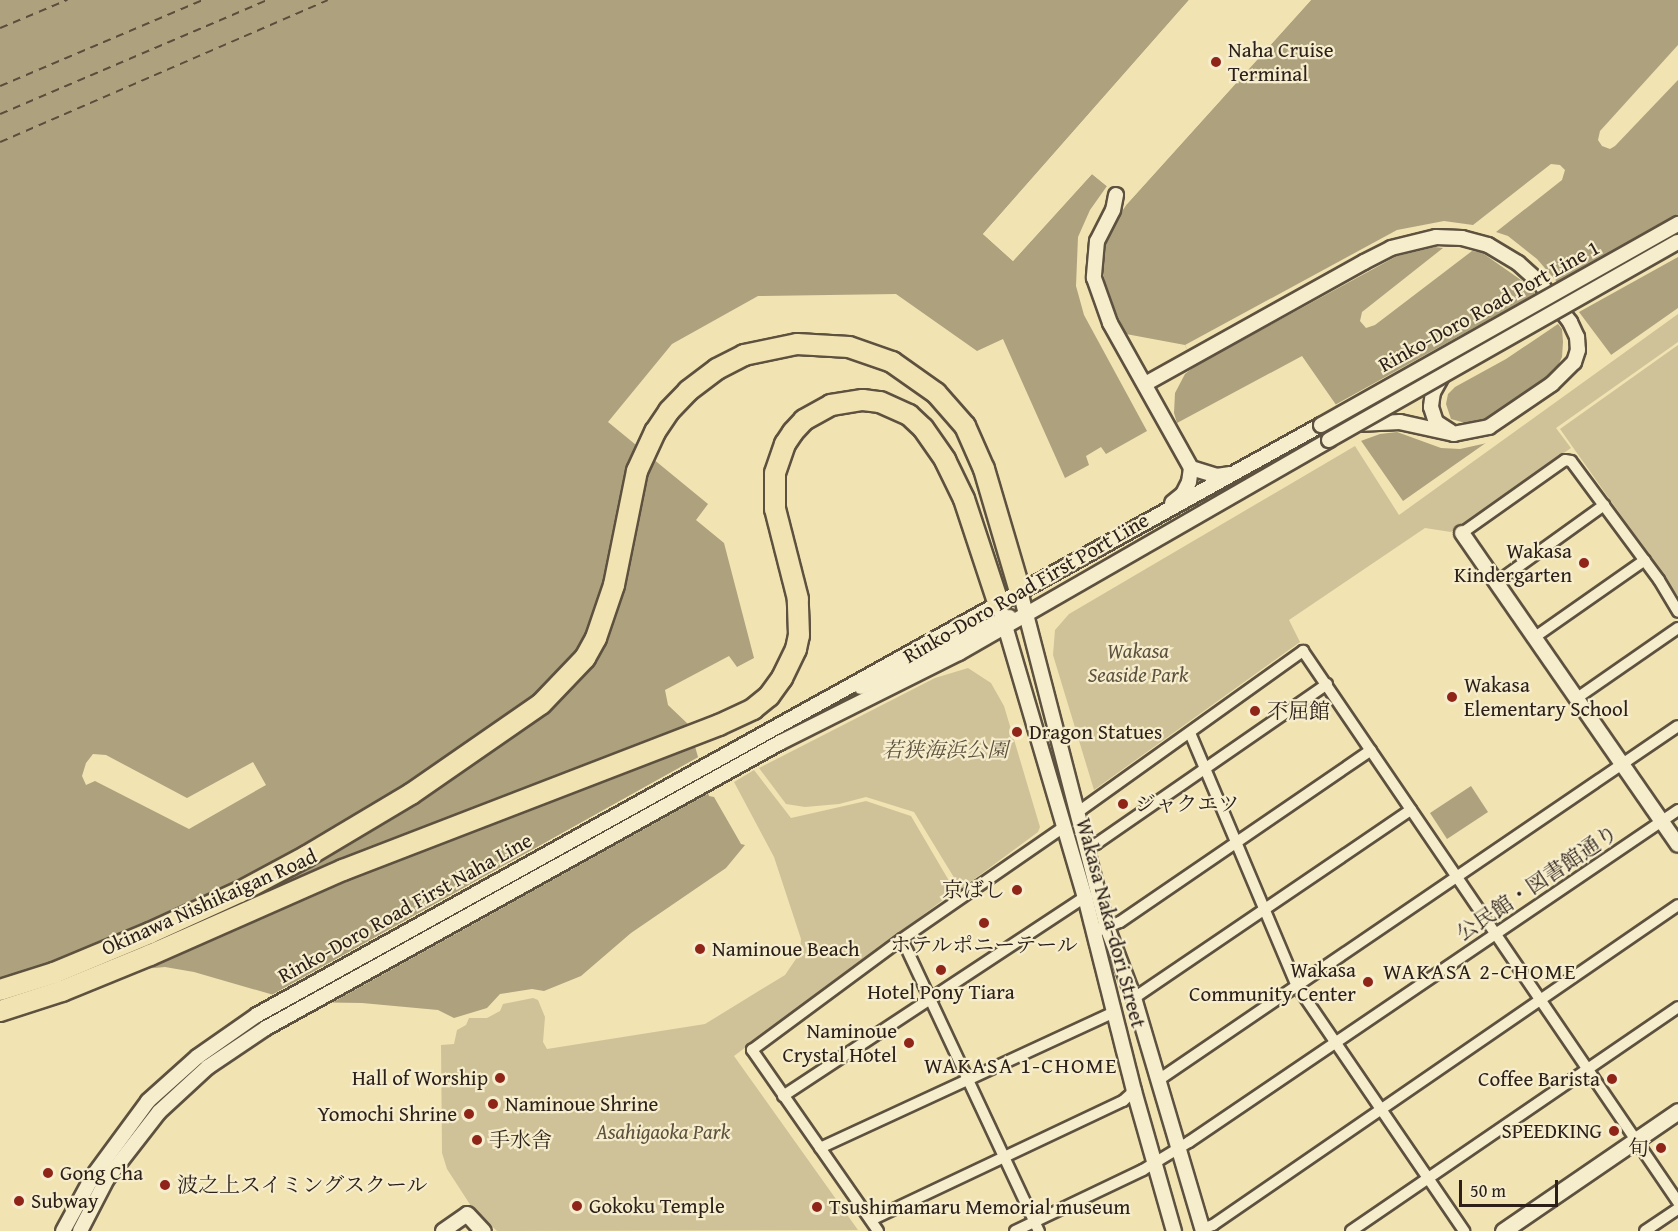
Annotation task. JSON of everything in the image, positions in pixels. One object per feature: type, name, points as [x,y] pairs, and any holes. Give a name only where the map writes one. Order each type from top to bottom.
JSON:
[{"type":"highway","name":"Okinawa Nishikaigan Road","points":[[0,990],[54,973],[240,892],[307,856],[411,794],[541,704],[585,658],[596,639],[609,602],[637,471],[655,432],[669,411],[688,391],[717,369],[744,355],[770,347],[803,343],[836,345],[861,350],[892,363],[936,393],[965,426],[984,469],[1020,591]]},
{"type":"highway","name":"Okinawa Nishikaigan Road","points":[[0,1011],[62,991],[435,832],[719,725],[753,709],[768,696],[786,672],[796,649],[799,635],[798,599],[775,509],[775,473],[785,444],[793,432],[804,420],[831,405],[863,400],[880,402],[909,415],[923,428],[945,460],[964,499],[1001,615]]},
{"type":"main road","points":[[1503,1231],[1678,1111]]},
{"type":"main road","points":[[467,1214],[483,1231]]},
{"type":"street","points":[[1116,195],[1113,210],[1097,241],[1094,278],[1110,323],[1191,468],[1189,482],[1183,494],[1164,511]]},
{"type":"street","name":"Rinko-Doro Road Port Line 1","points":[[1321,425],[1678,224]]},
{"type":"street","points":[[1145,384],[1391,248],[1436,237],[1462,238],[1488,245],[1518,263],[1539,282],[1570,322],[1577,337],[1578,350],[1574,362],[1521,407],[1489,427],[1469,433],[1454,434],[1400,422],[1357,424]]},
{"type":"street","name":"Rinko-Doro Road Port Line 1","points":[[1329,440],[1678,242]]},
{"type":"street","points":[[1442,376],[1433,392],[1431,407],[1436,422],[1454,434]]},
{"type":"street","name":"Rinko-Doro Road First Port Line","points":[[738,765],[959,653],[1001,615],[1020,591],[1321,425]]},
{"type":"street","name":"Rinko-Doro Road First Port Line","points":[[730,752],[831,696],[1001,615],[1025,614],[1329,440]]},
{"type":"street","points":[[1678,612],[1645,560],[1571,461],[1565,460],[1462,533],[1678,846]]},
{"type":"street","points":[[1191,468],[1216,476],[1239,472]]},
{"type":"street","points":[[1497,582],[1604,505]]},
{"type":"street","points":[[1535,637],[1645,560]]},
{"type":"street","name":"Wakasa Naka-dori Street","points":[[1020,591],[1078,812],[1101,929],[1114,1012],[1174,1231]]},
{"type":"street","name":"Wakasa Naka-dori Street","points":[[1001,615],[1085,897],[1134,998],[1202,1230]]},
{"type":"street","points":[[1577,698],[1678,628]]},
{"type":"street","points":[[1078,812],[1303,651],[1678,1202]]},
{"type":"street","points":[[1086,848],[1205,770],[1327,684]]},
{"type":"street","points":[[1157,1081],[1678,726]]},
{"type":"street","points":[[1190,733],[1297,986],[1464,1231]]},
{"type":"street","points":[[1101,929],[1120,922],[1371,750]]},
{"type":"street","name":"Rinko-Doro Road First Naha Line","points":[[128,1137],[148,1101],[211,1046],[257,1015],[730,752]]},
{"type":"street","name":"Rinko-Doro Road First Naha Line","points":[[128,1137],[208,1067],[266,1028],[738,765]]},
{"type":"street","points":[[1134,998],[1411,810]]},
{"type":"street","name":"公民館・図書館通り","points":[[1015,1231],[1037,1226],[1155,1164],[1678,810]]},
{"type":"street","points":[[878,1231],[752,1050],[902,939],[1064,826]]},
{"type":"street","points":[[783,1096],[1085,897]]},
{"type":"street","points":[[1202,1230],[1213,1225],[1678,905]]},
{"type":"street","points":[[902,939],[1037,1226]]},
{"type":"street","points":[[1351,1231],[1678,1006]]},
{"type":"street","points":[[820,1148],[967,1078],[1114,1012]]},
{"type":"street","points":[[871,1220],[1123,1101],[1134,1091]]},
{"type":"street","points":[[63,1231],[93,1176],[128,1137]]},
{"type":"street","points":[[80,1231],[128,1137]]},
{"type":"street","points":[[1646,1231],[1678,1209]]},
{"type":"street","points":[[443,1231],[467,1214]]},
{"type":"green space","name":"Wakasa Seaside Park","points":[[1678,314],[1678,342],[1556,428],[1571,448],[1451,532],[1425,528],[1289,620],[1300,642],[1094,790],[1053,655],[1055,630],[1069,614],[1355,446],[1399,515]]},
{"type":"green space","points":[[1678,345],[1678,596],[1560,429]]},
{"type":"green space","name":"若狭海浜公園","points":[[968,668],[991,683],[1004,706],[1040,827],[1038,832],[961,889],[914,812],[866,797],[839,804],[805,807],[786,804],[759,768],[935,678]]},
{"type":"green space","name":"Asahigaoka Park","points":[[754,770],[791,818],[866,801],[911,816],[955,891],[734,1056],[858,1230],[497,1231],[471,1206],[447,1169],[442,1153],[441,1045],[454,1044],[457,1030],[466,1025],[469,1018],[487,1018],[500,1011],[503,1004],[533,998],[538,1000],[545,1017],[543,1042],[547,1049],[705,1024],[785,975],[800,953],[801,939],[774,857],[734,782]]},
{"type":"shaded area","points":[[0,0],[1189,0],[983,234],[1013,261],[1092,174],[1107,186],[1090,210],[1078,237],[1076,286],[1084,315],[1147,431],[1106,454],[1101,447],[1086,456],[1089,465],[1065,478],[1003,339],[977,351],[896,294],[758,296],[672,344],[608,422],[708,504],[696,520],[724,543],[754,658],[737,667],[729,656],[665,690],[668,705],[689,725],[709,796],[714,797],[741,844],[745,845],[726,868],[631,933],[581,976],[544,991],[532,989],[500,994],[487,1008],[454,1018],[438,1010],[362,1003],[298,1002],[194,972],[165,967],[0,982]]},
{"type":"shaded area","points":[[1311,0],[1678,0],[1678,308],[1403,501],[1302,356],[1177,423],[1174,413],[1175,393],[1185,374],[1195,366],[1185,345],[1126,334],[1106,291],[1103,270],[1106,243],[1114,223],[1127,204]]},
{"type":"shaded area","points":[[1471,786],[1488,812],[1447,839],[1430,813]]},
{"type":"pier","points":[[1189,0],[1191,2],[987,233],[1013,257],[1090,171],[1109,184],[1109,188],[1092,174],[1013,261],[983,234]]},
{"type":"pier","points":[[1307,0],[1311,0],[1127,204],[1124,202]]},
{"type":"pier","points":[[1678,45],[1678,80],[1615,146],[1610,149],[1602,146],[1598,140],[1600,131]]},
{"type":"pier","points":[[1551,164],[1560,165],[1565,170],[1562,180],[1496,232],[1508,236],[1537,259],[1557,282],[1678,214],[1678,257],[1579,312],[1612,356],[1487,443],[1460,449],[1441,448],[1397,432],[1380,434],[1358,442],[1333,406],[1535,294],[1528,285],[1481,252],[1472,251],[1375,325],[1366,328],[1360,321],[1362,312],[1443,248],[1435,247],[1397,256],[1195,366],[1185,345],[1397,230],[1444,221],[1473,225]],"holes":[[[1558,324],[1562,329],[1562,357],[1555,372],[1543,384],[1487,419],[1469,424],[1451,419],[1446,404],[1448,394],[1455,387],[1506,359]]]},
{"type":"pier","points":[[93,754],[106,755],[187,798],[253,762],[266,785],[189,829],[95,781],[86,785],[82,776],[86,763]]},
{"type":"pier","points":[[702,755],[702,768],[711,792],[326,1006],[297,1005],[268,997]]},
{"type":"ferry route","points":[[0,28],[67,0]]},
{"type":"ferry route","points":[[0,86],[203,0]]},
{"type":"ferry route","points":[[0,114],[267,0]]},
{"type":"ferry route","points":[[0,142],[328,0]]},
{"type":"place","name":"Naha Cruise Terminal","points":[[1216,62]]},
{"type":"place","name":"Wakasa Kindergarten","points":[[1584,563]]},
{"type":"place","name":"Wakasa Elementary School","points":[[1452,697]]},
{"type":"place","name":"不屈館","points":[[1255,711]]},
{"type":"place","name":"Dragon Statues","points":[[1017,732]]},
{"type":"place","name":"ジャクエツ","points":[[1123,804]]},
{"type":"place","name":"京ばし","points":[[1017,890]]},
{"type":"place","name":"ホテルポニーテール","points":[[984,923]]},
{"type":"place","name":"Naminoue Beach","points":[[700,949]]},
{"type":"place","name":"Hotel Pony Tiara","points":[[941,970]]},
{"type":"place","name":"Wakasa Community Center","points":[[1368,982]]},
{"type":"place","name":"Naminoue Crystal Hotel","points":[[909,1043]]},
{"type":"place","name":"Hall of Worship","points":[[500,1078]]},
{"type":"place","name":"Coffee Barista","points":[[1612,1079]]},
{"type":"place","name":"Naminoue Shrine","points":[[493,1104]]},
{"type":"place","name":"Yomochi Shrine","points":[[469,1114]]},
{"type":"place","name":"SPEEDKING","points":[[1614,1131]]},
{"type":"place","name":"手水舎","points":[[477,1140]]},
{"type":"place","name":"旬","points":[[1661,1148]]},
{"type":"place","name":"Gong Cha","points":[[48,1173]]},
{"type":"place","name":"波之上スイミングスクール","points":[[165,1185]]},
{"type":"place","name":"Subway","points":[[19,1201]]},
{"type":"place","name":"Gokoku Temple","points":[[577,1206]]},
{"type":"place","name":"Tsushimamaru Memorial museum","points":[[817,1207]]},
{"type":"district","name":"WAKASA 2-CHOME","points":[[1480,972]]},
{"type":"district","name":"WAKASA 1-CHOME","points":[[1021,1066]]}]
